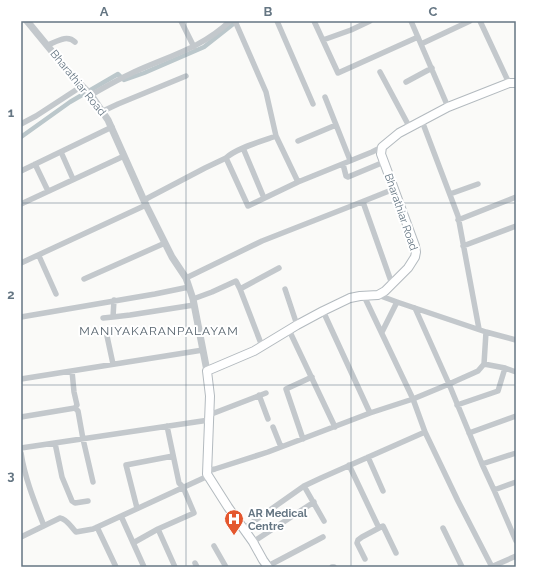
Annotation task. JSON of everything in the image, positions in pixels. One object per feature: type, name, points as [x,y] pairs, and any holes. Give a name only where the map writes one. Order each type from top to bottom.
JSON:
[{"type":"main road","points":[[382,147],[399,133],[448,107],[512,83]]},
{"type":"main road","name":"Bharathiar Road","points":[[378,295],[385,291],[408,268],[415,257],[416,252],[381,154],[382,147]]},
{"type":"main road","points":[[207,371],[254,351],[297,325],[350,298],[378,295]]},
{"type":"main road","name":"Bharathiar Road","points":[[207,371],[210,396],[207,473]]},
{"type":"main road","points":[[207,473],[268,567]]},
{"type":"street","name":"Bharathiar Road","points":[[27,21],[91,95],[103,111],[112,127],[165,243],[172,257],[186,278],[194,302],[207,371]]},
{"type":"street","points":[[181,21],[194,47]]},
{"type":"street","points":[[235,21],[266,92],[276,136],[298,182]]},
{"type":"street","points":[[277,21],[313,104]]},
{"type":"street","points":[[314,21],[338,73],[418,37]]},
{"type":"street","points":[[323,40],[370,21]]},
{"type":"street","points":[[411,21],[448,107]]},
{"type":"street","points":[[421,44],[470,21]]},
{"type":"street","points":[[480,21],[512,83]]},
{"type":"street","points":[[91,95],[124,76],[194,47],[211,37],[227,22]]},
{"type":"street","points":[[48,46],[67,38],[72,39],[75,42]]},
{"type":"street","points":[[406,82],[432,68]]},
{"type":"street","points":[[380,72],[410,128]]},
{"type":"street","points":[[103,111],[186,76]]},
{"type":"street","points":[[21,124],[82,86]]},
{"type":"street","points":[[325,97],[350,160]]},
{"type":"street","points":[[422,121],[458,216],[479,329]]},
{"type":"street","points":[[298,141],[336,125]]},
{"type":"street","points":[[21,171],[112,127]]},
{"type":"street","points":[[21,263],[39,256],[145,202],[243,148],[276,136]]},
{"type":"street","points":[[226,158],[248,206],[298,182],[382,147]]},
{"type":"street","points":[[243,148],[264,198]]},
{"type":"street","points":[[61,152],[73,179]]},
{"type":"street","points":[[21,204],[124,156]]},
{"type":"street","points":[[343,164],[346,176],[348,177],[384,162]]},
{"type":"street","points":[[35,164],[48,191]]},
{"type":"street","points":[[450,194],[478,184]]},
{"type":"street","points":[[186,278],[262,241],[394,189]]},
{"type":"street","points":[[458,220],[516,197]]},
{"type":"street","points":[[362,202],[392,284]]},
{"type":"street","points":[[463,246],[516,226]]},
{"type":"street","points":[[84,279],[165,243]]},
{"type":"street","points":[[39,256],[56,294]]},
{"type":"street","points":[[240,288],[279,268]]},
{"type":"street","points":[[103,318],[130,315],[194,302],[236,281],[262,346]]},
{"type":"street","points":[[21,317],[189,287]]},
{"type":"street","points":[[285,289],[297,325]]},
{"type":"street","points":[[378,295],[486,332],[516,340]]},
{"type":"street","points":[[364,296],[413,399],[425,432],[492,567],[516,556]]},
{"type":"street","points":[[114,300],[114,317]]},
{"type":"street","points":[[382,332],[397,302]]},
{"type":"street","points":[[415,308],[516,541]]},
{"type":"street","points":[[323,311],[370,414]]},
{"type":"street","points":[[289,330],[335,426]]},
{"type":"street","points":[[21,537],[60,518],[69,523],[76,532],[97,527],[183,487],[215,469],[281,447],[335,426],[413,399],[449,384],[478,371],[484,364],[486,332]]},
{"type":"street","points":[[107,336],[113,364]]},
{"type":"street","points":[[21,379],[203,350]]},
{"type":"street","points":[[484,364],[505,368],[516,372]]},
{"type":"street","points":[[457,405],[498,391],[505,368]]},
{"type":"street","points":[[72,371],[77,405],[75,408],[78,411],[82,439],[92,482]]},
{"type":"street","points":[[303,439],[286,389],[312,377]]},
{"type":"street","points":[[21,448],[167,426],[209,417],[266,393]]},
{"type":"street","points":[[259,396],[268,419]]},
{"type":"street","points":[[21,417],[75,408]]},
{"type":"street","points":[[469,433],[516,416]]},
{"type":"street","points":[[133,543],[158,529],[194,513],[183,487],[179,483],[167,426]]},
{"type":"street","points":[[273,427],[281,447]]},
{"type":"street","points":[[243,528],[304,486],[425,432]]},
{"type":"street","points":[[55,443],[62,477],[72,501],[75,503],[88,501]]},
{"type":"street","points":[[21,453],[23,468],[44,526]]},
{"type":"street","points":[[482,464],[516,453]]},
{"type":"street","points":[[137,508],[126,465],[173,456]]},
{"type":"street","points":[[368,457],[383,491]]},
{"type":"street","points":[[349,466],[379,528]]},
{"type":"street","points":[[494,490],[516,482]]},
{"type":"street","points":[[304,486],[324,521]]},
{"type":"street","points":[[253,542],[314,502]]},
{"type":"street","points":[[122,516],[144,567]]},
{"type":"street","points":[[365,559],[358,540],[362,536],[383,526],[396,554]]},
{"type":"street","points":[[97,527],[116,567]]},
{"type":"street","points":[[443,528],[462,567]]},
{"type":"street","points":[[158,529],[175,567]]},
{"type":"street","points":[[268,567],[323,537]]},
{"type":"street","points":[[214,546],[226,567]]},
{"type":"waterway","points":[[21,137],[70,102],[118,74],[124,80],[204,47],[237,21]]},
{"type":"place","name":"AR Medical Centre","points":[[234,536]]},
{"type":"district","name":"MANIYAKARANPALAYAM","points":[[159,331]]}]
